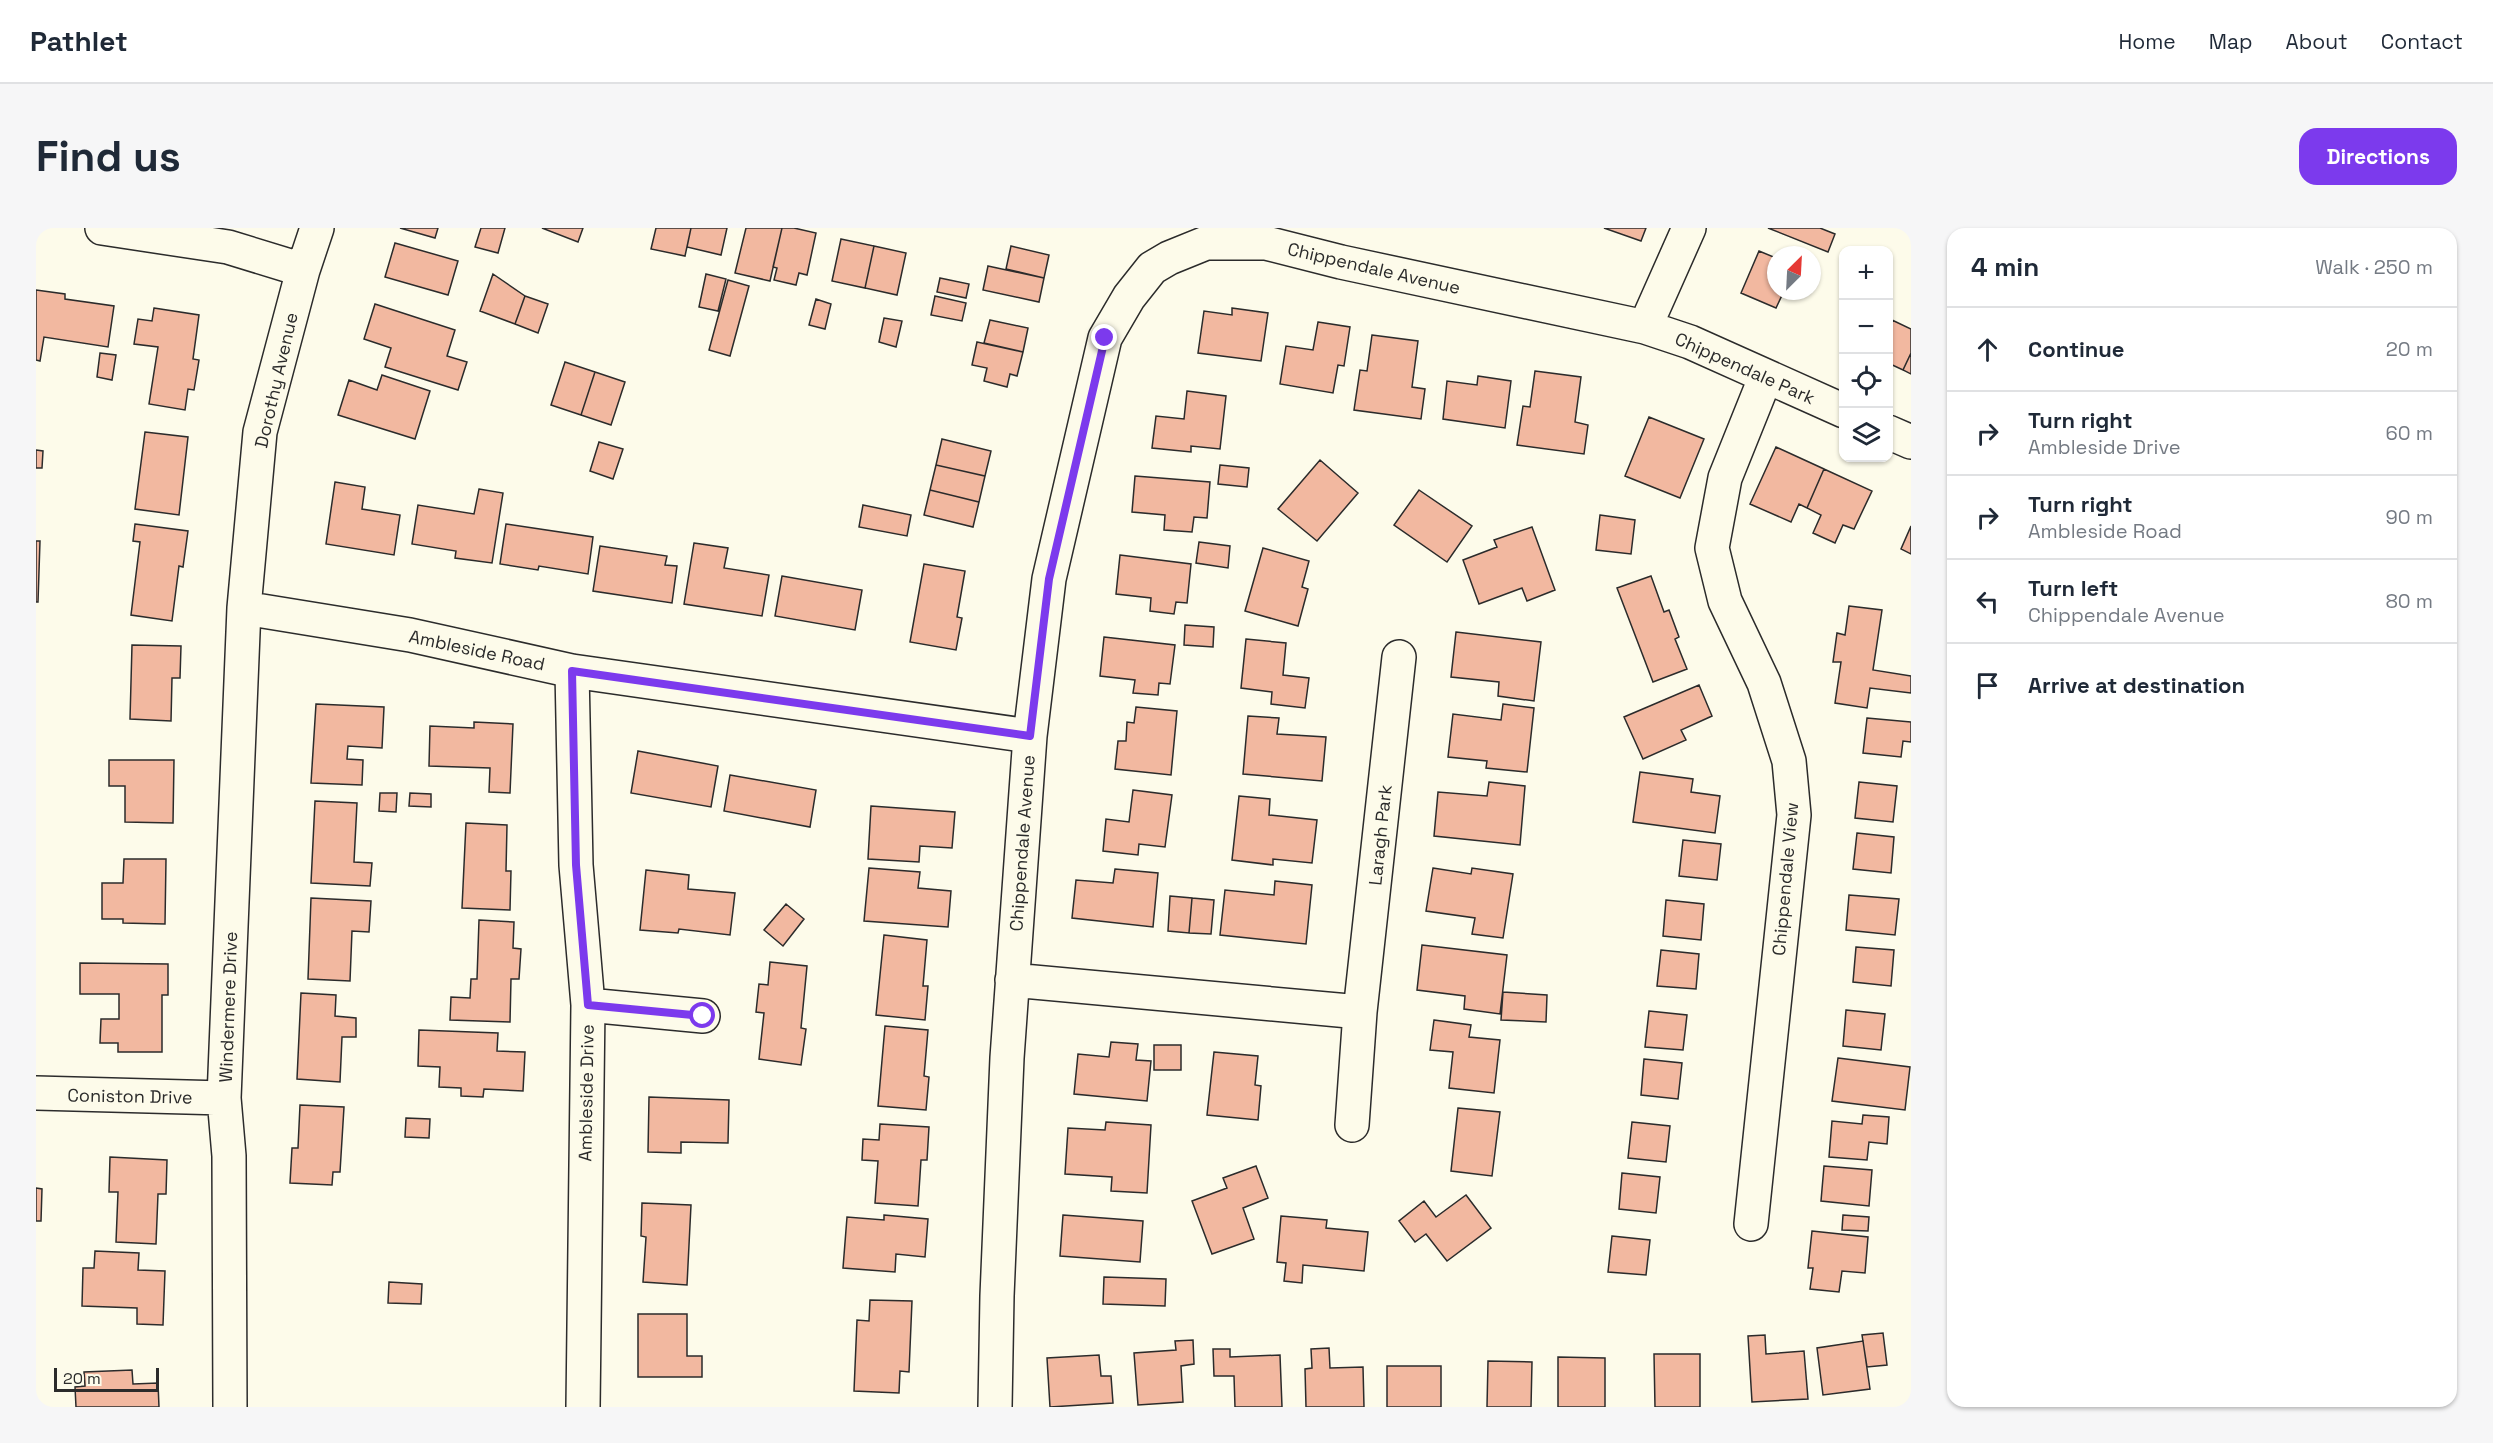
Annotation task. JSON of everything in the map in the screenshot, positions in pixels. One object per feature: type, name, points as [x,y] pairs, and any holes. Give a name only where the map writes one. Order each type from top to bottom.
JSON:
[{"type":"street","points":[[102,228],[228,247],[303,270]]},
{"type":"street","name":"Dorothy Avenue","points":[[244,608],[260,432],[303,270],[317,228]]},
{"type":"street","points":[[1645,327],[1689,228]]},
{"type":"street","name":"Chippendale Avenue","points":[[995,1407],[997,1284],[1012,980],[1030,736],[1049,579],[1105,338],[1129,297],[1152,268],[1169,258],[1206,243],[1266,243],[1341,262],[1645,327]]},
{"type":"street","name":"Chippendale Park","points":[[1645,327],[1690,342],[1839,409]]},
{"type":"street","name":"Chippendale View","points":[[1751,1224],[1794,815],[1789,761],[1764,683],[1725,601],[1712,548],[1725,478],[1766,376]]},
{"type":"street","points":[[1893,434],[1911,442]]},
{"type":"street","name":"Ambleside Road","points":[[244,608],[410,635],[572,671],[1030,736]]},
{"type":"street","name":"Windermere Drive","points":[[230,1407],[229,1156],[225,1098],[244,608]]},
{"type":"street","name":"Laragh Park","points":[[1352,1125],[1360,1012],[1399,657]]},
{"type":"street","name":"Ambleside Drive","points":[[572,671],[576,865],[588,1005],[583,1407]]},
{"type":"street","points":[[1012,980],[1360,1012]]},
{"type":"street","points":[[588,1005],[703,1016]]},
{"type":"street","name":"Coniston Drive","points":[[36,1093],[225,1098]]},
{"type":"building","points":[[400,228],[438,228],[435,238]]},
{"type":"building","points":[[481,228],[505,228],[498,253],[475,247]]},
{"type":"building","points":[[542,228],[583,228],[578,242]]},
{"type":"building","points":[[656,228],[691,228],[685,256],[651,249]]},
{"type":"building","points":[[691,228],[727,228],[721,255],[687,247]]},
{"type":"building","points":[[746,228],[782,228],[770,281],[735,273]]},
{"type":"building","points":[[782,228],[816,233],[807,275],[799,273],[796,285],[774,280],[777,268],[773,267]]},
{"type":"building","points":[[1604,228],[1646,228],[1641,241]]},
{"type":"building","points":[[1768,228],[1820,228],[1835,234],[1828,252],[1821,249],[1821,246],[1813,246]]},
{"type":"building","points":[[841,239],[874,246],[865,288],[832,281]]},
{"type":"building","points":[[395,243],[458,261],[448,295],[385,277]]},
{"type":"building","points":[[874,246],[906,253],[897,295],[865,288]]},
{"type":"building","points":[[1011,246],[1049,255],[1044,278],[1006,269]]},
{"type":"building","points":[[1759,251],[1767,254],[1767,300],[1780,300],[1776,308],[1741,293]]},
{"type":"building","points":[[988,266],[1044,278],[1039,302],[983,290]]},
{"type":"building","points":[[493,274],[525,296],[515,324],[480,311]]},
{"type":"building","points":[[706,274],[726,279],[718,311],[699,307]]},
{"type":"building","points":[[940,278],[969,284],[966,298],[937,292]]},
{"type":"building","points":[[728,280],[749,286],[730,356],[709,350]]},
{"type":"building","points":[[36,290],[65,294],[65,299],[114,306],[108,347],[44,337],[40,361],[36,360]]},
{"type":"building","points":[[525,296],[548,304],[538,333],[515,324]]},
{"type":"building","points":[[935,296],[966,303],[962,321],[931,315]]},
{"type":"building","points":[[816,299],[831,304],[825,329],[809,325]]},
{"type":"building","points":[[375,304],[455,330],[447,356],[467,362],[458,390],[385,367],[391,348],[364,339]]},
{"type":"building","points":[[154,308],[199,315],[193,359],[199,360],[194,390],[188,389],[185,410],[149,404],[158,347],[134,344],[138,319],[152,321]]},
{"type":"building","points":[[1232,308],[1268,313],[1261,361],[1198,353],[1204,311],[1232,315]]},
{"type":"building","points":[[884,318],[902,321],[896,347],[879,342]]},
{"type":"building","points":[[990,320],[1028,328],[1023,352],[984,343]]},
{"type":"building","points":[[1893,320],[1911,329],[1911,353],[1903,370],[1893,365]]},
{"type":"building","points":[[1318,322],[1350,327],[1344,366],[1338,365],[1333,393],[1280,384],[1286,346],[1313,350]]},
{"type":"building","points":[[1372,335],[1418,341],[1412,387],[1425,389],[1421,419],[1354,410],[1360,370],[1367,371]]},
{"type":"building","points":[[977,342],[1023,352],[1017,376],[1010,374],[1007,387],[984,381],[987,368],[972,365]]},
{"type":"building","points":[[100,353],[116,355],[112,380],[97,377]]},
{"type":"building","points":[[1911,353],[1911,374],[1903,370]]},
{"type":"building","points":[[565,362],[595,372],[581,415],[551,405]]},
{"type":"building","points":[[1535,371],[1581,377],[1575,422],[1588,425],[1584,454],[1517,445],[1523,406],[1530,407]]},
{"type":"building","points":[[595,372],[625,382],[611,425],[581,415]]},
{"type":"building","points":[[382,375],[430,391],[415,439],[338,415],[349,380],[377,390]]},
{"type":"building","points":[[1478,376],[1511,381],[1505,428],[1443,419],[1447,381],[1477,385]]},
{"type":"building","points":[[1187,391],[1226,396],[1220,449],[1191,446],[1191,452],[1152,448],[1156,416],[1184,419]]},
{"type":"building","points":[[1649,417],[1704,439],[1680,498],[1625,476]]},
{"type":"building","points":[[145,432],[188,437],[179,515],[135,509]]},
{"type":"building","points":[[942,439],[991,451],[985,476],[936,465]]},
{"type":"building","points":[[599,442],[623,449],[613,479],[590,471]]},
{"type":"building","points":[[1776,447],[1824,469],[1807,508],[1799,504],[1791,522],[1750,504]]},
{"type":"building","points":[[36,450],[43,451],[42,468],[36,468]]},
{"type":"building","points":[[1320,460],[1358,493],[1317,541],[1278,509]]},
{"type":"building","points":[[936,465],[985,476],[979,502],[930,490]]},
{"type":"building","points":[[1220,465],[1249,468],[1247,487],[1218,484]]},
{"type":"building","points":[[1824,469],[1872,491],[1854,529],[1843,525],[1835,543],[1813,533],[1821,515],[1807,508]]},
{"type":"building","points":[[1135,476],[1210,482],[1207,518],[1194,517],[1192,532],[1164,530],[1165,515],[1132,512]]},
{"type":"building","points":[[335,482],[365,487],[362,509],[400,515],[394,555],[326,544]]},
{"type":"building","points":[[479,489],[503,493],[492,563],[455,558],[456,551],[412,544],[418,505],[474,514]]},
{"type":"building","points":[[930,490],[979,502],[973,527],[924,515]]},
{"type":"building","points":[[1419,490],[1472,526],[1447,562],[1394,525]]},
{"type":"building","points":[[863,505],[911,515],[907,536],[859,527]]},
{"type":"building","points":[[1600,515],[1635,520],[1631,554],[1596,550]]},
{"type":"building","points":[[135,524],[188,531],[183,567],[179,566],[172,621],[131,615],[140,542],[133,541]]},
{"type":"building","points":[[506,524],[593,537],[588,574],[539,566],[538,570],[500,564]]},
{"type":"building","points":[[1911,526],[1911,554],[1901,549]]},
{"type":"building","points":[[1532,527],[1555,590],[1527,601],[1522,588],[1479,604],[1463,560],[1497,547],[1494,540]]},
{"type":"building","points":[[36,541],[40,541],[38,602],[36,602]]},
{"type":"building","points":[[1199,542],[1230,546],[1228,568],[1196,563]]},
{"type":"building","points":[[694,543],[728,548],[724,568],[769,575],[762,616],[684,604]]},
{"type":"building","points":[[600,546],[667,556],[665,565],[677,566],[672,603],[593,591]]},
{"type":"building","points":[[1263,548],[1309,561],[1302,587],[1308,589],[1298,626],[1245,611]]},
{"type":"building","points":[[1120,555],[1191,564],[1187,603],[1176,602],[1174,614],[1150,611],[1151,598],[1116,594]]},
{"type":"building","points":[[924,564],[965,571],[957,617],[962,618],[956,650],[910,642]]},
{"type":"building","points":[[782,576],[862,590],[855,630],[775,616]]},
{"type":"building","points":[[1651,576],[1664,612],[1669,610],[1679,637],[1675,639],[1687,669],[1653,682],[1617,588]]},
{"type":"building","points":[[1849,606],[1882,610],[1873,670],[1911,676],[1911,693],[1870,688],[1867,708],[1835,703],[1841,662],[1833,662],[1837,633],[1845,635]]},
{"type":"building","points":[[1185,625],[1214,627],[1213,647],[1184,645]]},
{"type":"building","points":[[1456,632],[1541,642],[1534,701],[1498,696],[1499,682],[1451,677]]},
{"type":"building","points":[[1104,637],[1175,645],[1170,684],[1159,683],[1158,695],[1133,693],[1135,680],[1100,676]]},
{"type":"building","points":[[1246,639],[1286,643],[1283,675],[1309,678],[1305,708],[1271,704],[1272,692],[1241,688]]},
{"type":"building","points":[[132,645],[181,646],[180,678],[172,678],[171,721],[130,719]]},
{"type":"building","points":[[1699,685],[1712,716],[1681,730],[1686,740],[1643,759],[1624,717]]},
{"type":"building","points":[[316,704],[384,707],[382,748],[348,746],[347,759],[363,760],[362,785],[311,783]]},
{"type":"building","points":[[1503,704],[1534,708],[1527,772],[1486,768],[1487,761],[1448,757],[1453,714],[1501,720]]},
{"type":"building","points":[[1136,707],[1177,711],[1171,775],[1115,769],[1118,741],[1126,741],[1127,722],[1134,723]]},
{"type":"building","points":[[1248,716],[1279,718],[1277,734],[1326,737],[1322,781],[1243,774]]},
{"type":"building","points":[[1867,718],[1911,722],[1911,742],[1903,741],[1901,757],[1863,753]]},
{"type":"building","points":[[474,722],[513,724],[510,793],[489,792],[490,768],[429,766],[430,726],[474,728]]},
{"type":"building","points":[[638,751],[718,766],[711,807],[631,793]]},
{"type":"building","points":[[109,760],[174,760],[173,823],[125,822],[125,786],[109,786]]},
{"type":"building","points":[[1640,772],[1693,779],[1691,792],[1720,796],[1715,833],[1633,822]]},
{"type":"building","points":[[730,775],[816,790],[810,827],[724,811]]},
{"type":"building","points":[[1489,782],[1525,786],[1520,845],[1434,836],[1438,792],[1487,796]]},
{"type":"building","points":[[1859,782],[1897,786],[1893,822],[1855,818]]},
{"type":"building","points":[[1133,790],[1172,795],[1165,847],[1139,844],[1138,855],[1103,851],[1106,819],[1129,822]]},
{"type":"building","points":[[380,793],[397,793],[396,812],[379,811]]},
{"type":"building","points":[[410,793],[431,794],[431,807],[409,806]]},
{"type":"building","points":[[1239,796],[1270,799],[1269,815],[1317,820],[1312,863],[1273,859],[1273,865],[1232,860]]},
{"type":"building","points":[[315,801],[357,803],[354,862],[372,863],[370,886],[311,883]]},
{"type":"building","points":[[871,806],[955,812],[952,848],[920,846],[919,862],[868,859]]},
{"type":"building","points":[[466,823],[507,825],[506,871],[511,871],[510,910],[462,908]]},
{"type":"building","points":[[1857,833],[1894,837],[1891,873],[1853,869]]},
{"type":"building","points":[[1683,840],[1721,844],[1717,880],[1679,876]]},
{"type":"building","points":[[124,859],[166,859],[165,924],[123,923],[123,919],[102,919],[102,883],[123,883]]},
{"type":"building","points":[[869,868],[920,872],[918,888],[951,891],[948,927],[864,921]]},
{"type":"building","points":[[1433,868],[1471,874],[1472,868],[1513,874],[1503,938],[1472,934],[1475,918],[1426,911]]},
{"type":"building","points":[[1115,869],[1158,873],[1153,927],[1072,918],[1076,880],[1113,883]]},
{"type":"building","points":[[646,870],[689,875],[688,889],[735,893],[730,935],[679,929],[678,933],[640,930]]},
{"type":"building","points":[[1275,881],[1312,885],[1306,944],[1220,935],[1225,890],[1274,895]]},
{"type":"building","points":[[1849,895],[1899,899],[1895,935],[1846,930]]},
{"type":"building","points":[[1170,896],[1192,898],[1189,933],[1168,931]]},
{"type":"building","points":[[311,898],[371,901],[369,932],[352,931],[350,981],[308,979]]},
{"type":"building","points":[[1192,898],[1214,900],[1211,934],[1189,933]]},
{"type":"building","points":[[1666,900],[1704,904],[1701,940],[1663,936]]},
{"type":"building","points":[[786,904],[804,919],[783,946],[764,930]]},
{"type":"building","points":[[479,920],[514,922],[513,948],[521,949],[519,979],[511,979],[510,1022],[450,1020],[451,997],[470,998],[471,979],[477,979]]},
{"type":"building","points":[[884,935],[927,940],[923,986],[928,986],[925,1020],[876,1015]]},
{"type":"building","points":[[1422,945],[1507,955],[1500,1014],[1464,1009],[1465,996],[1417,990]]},
{"type":"building","points":[[1856,947],[1894,950],[1891,986],[1853,982]]},
{"type":"building","points":[[1661,950],[1699,954],[1696,989],[1657,986]]},
{"type":"building","points":[[770,962],[807,966],[801,1028],[806,1029],[801,1065],[759,1059],[764,1013],[756,1012],[759,984],[768,985]]},
{"type":"building","points":[[80,963],[168,964],[168,995],[162,995],[162,1052],[118,1052],[118,1043],[100,1043],[101,1019],[119,1019],[119,994],[80,994]]},
{"type":"building","points":[[1503,992],[1547,995],[1546,1022],[1501,1020]]},
{"type":"building","points":[[301,993],[336,995],[335,1016],[356,1018],[356,1037],[342,1037],[340,1082],[297,1079]]},
{"type":"building","points":[[1846,1010],[1885,1014],[1881,1050],[1843,1046]]},
{"type":"building","points":[[1649,1011],[1687,1015],[1683,1050],[1645,1047]]},
{"type":"building","points":[[1434,1020],[1471,1025],[1469,1037],[1500,1040],[1494,1093],[1449,1088],[1453,1052],[1430,1050]]},
{"type":"building","points":[[885,1026],[928,1030],[924,1076],[929,1077],[926,1110],[878,1106]]},
{"type":"building","points":[[419,1030],[498,1033],[497,1051],[525,1052],[523,1091],[484,1089],[483,1097],[461,1096],[461,1088],[439,1087],[440,1067],[418,1066]]},
{"type":"building","points":[[1111,1042],[1138,1044],[1136,1060],[1151,1061],[1147,1101],[1074,1094],[1078,1054],[1109,1057]]},
{"type":"building","points":[[1154,1045],[1181,1045],[1181,1070],[1154,1070]]},
{"type":"building","points":[[1214,1052],[1258,1056],[1255,1085],[1261,1086],[1258,1120],[1207,1115]]},
{"type":"building","points":[[1838,1058],[1910,1067],[1905,1110],[1832,1101]]},
{"type":"building","points":[[1644,1059],[1682,1063],[1678,1099],[1641,1095]]},
{"type":"building","points":[[649,1097],[729,1100],[728,1143],[681,1142],[681,1153],[648,1152]]},
{"type":"building","points":[[300,1105],[344,1107],[340,1172],[333,1172],[332,1185],[290,1183],[292,1148],[298,1148]]},
{"type":"building","points":[[1458,1108],[1500,1112],[1492,1176],[1451,1171]]},
{"type":"building","points":[[1863,1115],[1889,1117],[1887,1144],[1869,1142],[1867,1160],[1829,1157],[1832,1121],[1862,1124]]},
{"type":"building","points":[[406,1118],[430,1119],[429,1138],[405,1137]]},
{"type":"building","points":[[1106,1122],[1151,1125],[1147,1193],[1111,1191],[1112,1177],[1065,1174],[1068,1128],[1105,1130]]},
{"type":"building","points":[[1632,1122],[1670,1126],[1666,1162],[1628,1158]]},
{"type":"building","points":[[880,1124],[929,1127],[927,1160],[921,1160],[918,1206],[875,1203],[878,1161],[862,1160],[863,1139],[879,1140]]},
{"type":"building","points":[[110,1157],[167,1160],[166,1194],[158,1194],[156,1244],[116,1242],[118,1192],[109,1192]]},
{"type":"building","points":[[1256,1166],[1268,1198],[1243,1208],[1254,1239],[1212,1254],[1192,1201],[1227,1188],[1223,1178]]},
{"type":"building","points":[[1824,1166],[1872,1170],[1869,1206],[1821,1201]]},
{"type":"building","points":[[1622,1173],[1660,1177],[1656,1213],[1619,1209]]},
{"type":"building","points":[[36,1188],[42,1189],[41,1221],[36,1221]]},
{"type":"building","points":[[1466,1195],[1491,1228],[1447,1261],[1426,1234],[1415,1242],[1399,1221],[1424,1201],[1436,1217]]},
{"type":"building","points":[[642,1203],[691,1205],[687,1285],[643,1282],[646,1237],[641,1236]]},
{"type":"building","points":[[884,1215],[928,1219],[925,1257],[896,1254],[895,1272],[843,1268],[847,1217],[884,1220]]},
{"type":"building","points":[[1063,1215],[1143,1221],[1140,1262],[1060,1256]]},
{"type":"building","points":[[1843,1215],[1869,1217],[1868,1231],[1842,1230]]},
{"type":"building","points":[[1281,1216],[1327,1220],[1326,1228],[1368,1232],[1364,1271],[1303,1265],[1302,1283],[1284,1281],[1286,1263],[1277,1262]]},
{"type":"building","points":[[1812,1231],[1868,1237],[1865,1273],[1842,1271],[1839,1292],[1810,1289],[1813,1268],[1808,1268]]},
{"type":"building","points":[[1612,1236],[1650,1240],[1646,1275],[1608,1272]]},
{"type":"building","points":[[95,1251],[139,1253],[138,1270],[165,1271],[163,1325],[137,1324],[137,1308],[82,1306],[83,1268],[94,1268]]},
{"type":"building","points":[[1104,1277],[1166,1279],[1165,1306],[1103,1304]]},
{"type":"building","points":[[389,1282],[422,1284],[421,1304],[388,1303]]},
{"type":"building","points":[[870,1300],[912,1301],[909,1372],[900,1371],[899,1393],[854,1391],[857,1320],[869,1321]]},
{"type":"building","points":[[638,1314],[687,1314],[687,1356],[702,1356],[702,1377],[638,1377]]},
{"type":"building","points":[[1883,1333],[1887,1365],[1867,1367],[1862,1335]]},
{"type":"building","points":[[1765,1335],[1766,1354],[1804,1351],[1808,1399],[1752,1402],[1748,1336]]},
{"type":"building","points":[[1193,1340],[1194,1364],[1181,1366],[1183,1402],[1138,1405],[1134,1353],[1176,1350],[1175,1341]]},
{"type":"building","points":[[1863,1341],[1870,1389],[1823,1395],[1817,1348]]},
{"type":"building","points":[[1329,1348],[1330,1368],[1363,1367],[1364,1407],[1306,1407],[1305,1369],[1312,1368],[1311,1349]]},
{"type":"building","points":[[1213,1349],[1230,1349],[1230,1357],[1280,1355],[1282,1407],[1235,1407],[1234,1376],[1214,1376]]},
{"type":"building","points":[[1654,1354],[1700,1354],[1700,1407],[1655,1407]]},
{"type":"building","points":[[1099,1355],[1101,1376],[1111,1376],[1113,1403],[1050,1407],[1047,1358]]},
{"type":"building","points":[[1558,1357],[1605,1358],[1605,1407],[1558,1407]]},
{"type":"building","points":[[1488,1361],[1532,1362],[1531,1407],[1487,1407]]},
{"type":"building","points":[[1387,1366],[1441,1366],[1441,1407],[1387,1407]]},
{"type":"building","points":[[132,1370],[133,1384],[158,1383],[159,1407],[76,1407],[75,1387],[85,1386],[84,1372]]},
{"type":"route","points":[[703,1016],[588,1005],[576,865],[572,671],[1030,736],[1049,579],[1105,338]]}]
